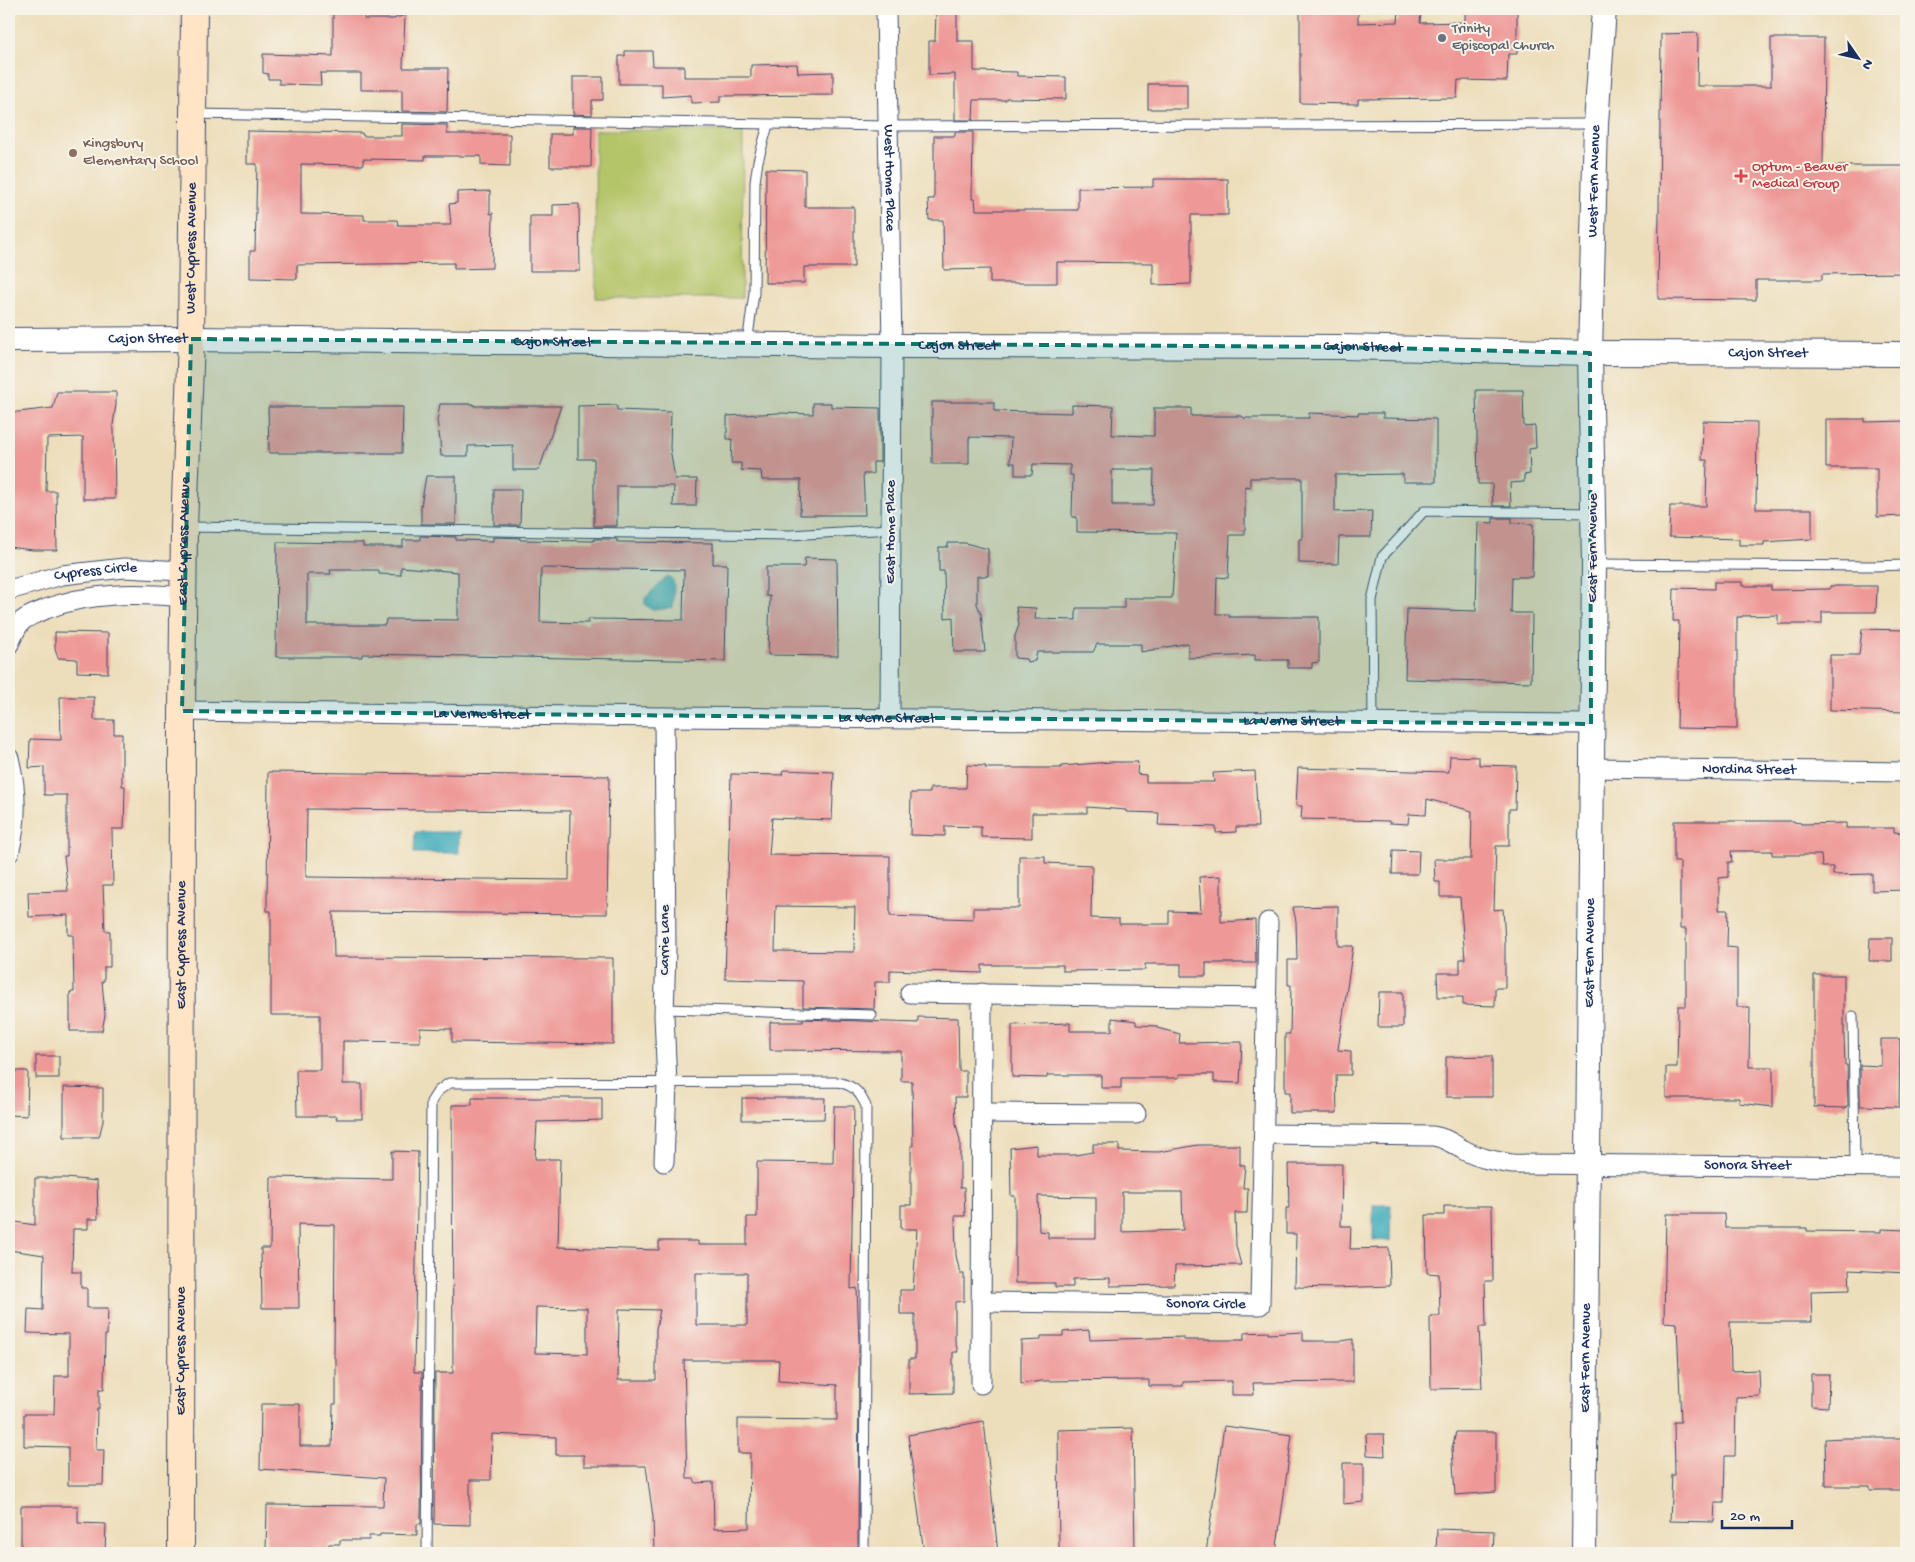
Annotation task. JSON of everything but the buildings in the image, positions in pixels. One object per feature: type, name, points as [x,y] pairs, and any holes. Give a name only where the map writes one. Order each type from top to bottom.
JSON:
[{"type":"main road","name":"West Cypress Avenue","points":[[191,339],[194,9]]},
{"type":"main road","name":"East Cypress Avenue","points":[[181,1553],[183,571],[191,339]]},
{"type":"street","name":"West Home Place","points":[[886,9],[892,346]]},
{"type":"street","name":"West Fern Avenue","points":[[1590,353],[1596,124],[1604,9]]},
{"type":"street","name":"Cajon Street","points":[[9,340],[191,339],[892,346],[1343,347],[1590,353],[1906,354]]},
{"type":"street","name":"East Home Place","points":[[890,718],[892,346]]},
{"type":"street","name":"East Fern Avenue","points":[[1584,1553],[1594,564],[1590,353]]},
{"type":"street","name":"Cypress Circle","points":[[9,590],[62,576],[124,568],[183,571]]},
{"type":"street","name":"Cypress Circle","points":[[9,621],[30,616],[55,606],[99,595],[139,593],[183,597]]},
{"type":"street","name":"Cypress Circle","points":[[9,644],[21,622],[30,616]]},
{"type":"street","name":"La Verne Street","points":[[182,711],[664,717],[1591,724]]},
{"type":"street","name":"Carrie Lane","points":[[664,717],[667,1084],[664,1162]]},
{"type":"street","points":[[9,758],[17,800],[9,852]]},
{"type":"street","name":"Nordina Street","points":[[1591,768],[1906,772]]},
{"type":"street","name":"Sonora Circle","points":[[981,1302],[1260,1305],[1268,922]]},
{"type":"street","points":[[910,993],[1266,998]]},
{"type":"street","points":[[981,1384],[982,993]]},
{"type":"street","points":[[982,1112],[1136,1114]]},
{"type":"street","points":[[1264,1134],[1433,1136],[1448,1139],[1463,1149],[1493,1161],[1512,1164],[1588,1164]]},
{"type":"street","name":"Sonora Street","points":[[1588,1164],[1906,1167]]},
{"type":"lane","points":[[193,114],[887,126],[1596,124]]},
{"type":"lane","points":[[747,344],[754,294],[755,182],[758,161],[768,125]]},
{"type":"lane","points":[[1374,723],[1372,600],[1382,557],[1424,512],[1593,513]]},
{"type":"lane","points":[[184,527],[790,535],[891,528]]},
{"type":"lane","points":[[1594,564],[1906,565]]},
{"type":"lane","points":[[665,1009],[872,1014]]},
{"type":"lane","points":[[1853,1016],[1855,1166]]},
{"type":"lane","points":[[427,1553],[430,1102],[438,1091],[449,1083],[667,1084],[838,1082],[851,1086],[861,1095],[866,1106],[864,1553]]},
{"type":"highlighted area","points":[[191,339],[1343,347],[1590,353],[1591,724],[182,711]]},
{"type":"green space","points":[[595,130],[743,131],[742,298],[596,298]]},
{"type":"water","points":[[668,576],[673,580],[674,584],[673,608],[652,610],[645,604],[645,598]]},
{"type":"water","points":[[415,832],[459,832],[459,853],[414,853]]},
{"type":"water","points":[[1373,1205],[1391,1205],[1390,1241],[1373,1240]]},
{"type":"place","name":"Trinity Episcopal Church","points":[[1442,38]]},
{"type":"place","name":"Kingsbury Elementary School","points":[[73,153]]},
{"type":"place","name":"Optum - Beaver Medical Group","points":[[1741,176]]}]
